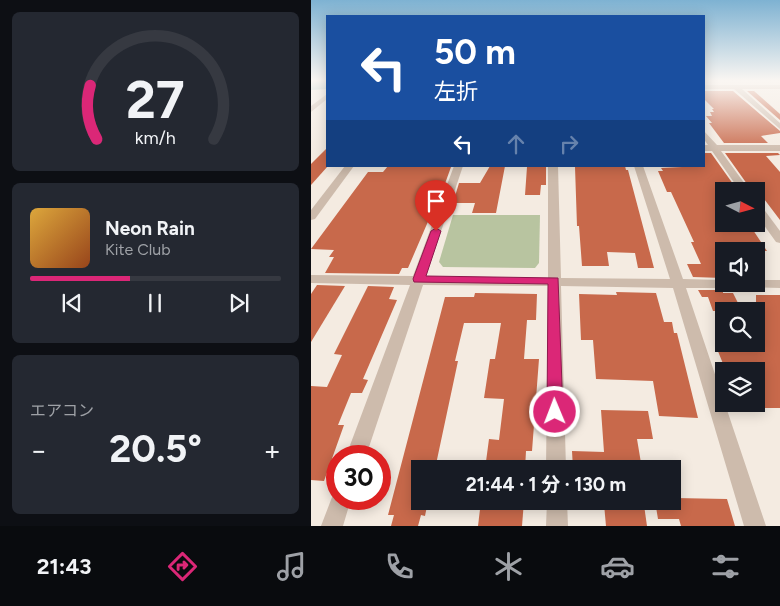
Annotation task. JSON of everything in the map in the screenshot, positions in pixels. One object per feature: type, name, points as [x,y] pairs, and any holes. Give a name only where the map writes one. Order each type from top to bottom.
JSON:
[{"type":"street","points":[[756,106],[780,127]]},
{"type":"street","points":[[705,135],[739,182]]},
{"type":"street","points":[[705,148],[780,148]]},
{"type":"street","points":[[311,217],[349,167]]},
{"type":"street","points":[[360,445],[459,167]]},
{"type":"street","points":[[553,167],[556,460]]},
{"type":"street","points":[[638,167],[678,283],[755,526]]},
{"type":"street","points":[[765,219],[780,240]]},
{"type":"street","points":[[311,279],[554,280],[715,284]]},
{"type":"street","points":[[765,284],[780,284]]},
{"type":"street","points":[[332,526],[337,510]]},
{"type":"street","points":[[557,510],[557,526]]},
{"type":"green space","points":[[453,215],[540,215],[539,263],[535,268],[443,267],[439,262]]},
{"type":"building","points":[[711,106],[750,106],[780,133],[761,136],[768,143],[724,143],[706,116],[712,116],[710,112],[714,112],[712,109],[714,109]]},
{"type":"building","points":[[764,106],[770,106],[780,114],[780,120]]},
{"type":"building","points":[[326,149],[327,167],[311,185],[311,164]]},
{"type":"building","points":[[705,153],[711,153],[732,182],[715,182],[715,232],[754,232],[761,242],[715,242],[715,278],[693,277],[687,264],[701,264],[691,242],[694,242],[671,192],[667,192],[658,171],[663,171],[661,168],[705,167]]},
{"type":"building","points":[[725,153],[778,153],[780,155],[766,156],[780,172],[780,220],[765,200],[765,182],[746,182]]},
{"type":"building","points":[[387,167],[451,167],[438,203],[436,203],[408,268],[402,268],[399,274],[325,273],[334,257],[329,257],[334,250],[311,249],[368,172],[383,172]]},
{"type":"building","points":[[489,167],[505,167],[496,213],[472,213],[475,203],[453,203],[459,183],[480,183]]},
{"type":"building","points":[[527,167],[546,167],[546,185],[541,185],[540,195],[525,195]]},
{"type":"building","points":[[575,167],[625,167],[628,170],[654,268],[638,268],[635,253],[607,252],[609,266],[582,266],[579,226],[577,226]]},
{"type":"building","points":[[317,285],[345,286],[311,342],[311,294]]},
{"type":"building","points":[[368,286],[394,287],[389,299],[397,300],[363,379],[368,380],[362,393],[351,393],[338,425],[344,425],[337,445],[326,445],[326,475],[324,481],[311,480],[311,386],[327,387],[342,355],[334,354]]},
{"type":"building","points":[[698,290],[715,290],[715,292],[733,293],[738,302],[715,302],[715,311],[713,311],[708,297],[702,297]]},
{"type":"building","points":[[616,292],[656,293],[664,322],[672,322],[674,333],[677,333],[698,418],[659,416],[653,381],[596,379],[593,340],[581,340],[579,294],[617,295]]},
{"type":"building","points":[[475,293],[537,294],[536,320],[527,320],[524,359],[539,359],[532,451],[526,451],[526,460],[486,460],[489,439],[499,440],[504,399],[484,398],[490,359],[495,359],[501,323],[464,323],[437,460],[411,460],[411,510],[426,510],[425,516],[421,515],[418,526],[391,526],[394,515],[388,515],[391,510],[391,504],[445,297],[474,297]]},
{"type":"building","points":[[756,295],[780,295],[780,408],[765,408],[765,362],[722,362],[718,352],[765,352],[765,302],[756,302]]},
{"type":"building","points":[[601,410],[648,411],[653,439],[637,439],[640,460],[572,460],[572,451],[604,452]]},
{"type":"building","points":[[681,498],[727,499],[735,526],[681,526],[679,519],[658,519],[656,510],[681,510]]},
{"type":"building","points":[[480,510],[523,510],[522,526],[478,526]]},
{"type":"building","points":[[605,510],[645,510],[647,526],[606,526]]},
{"type":"route","points":[[436,231],[419,279],[554,280],[555,412]]}]
